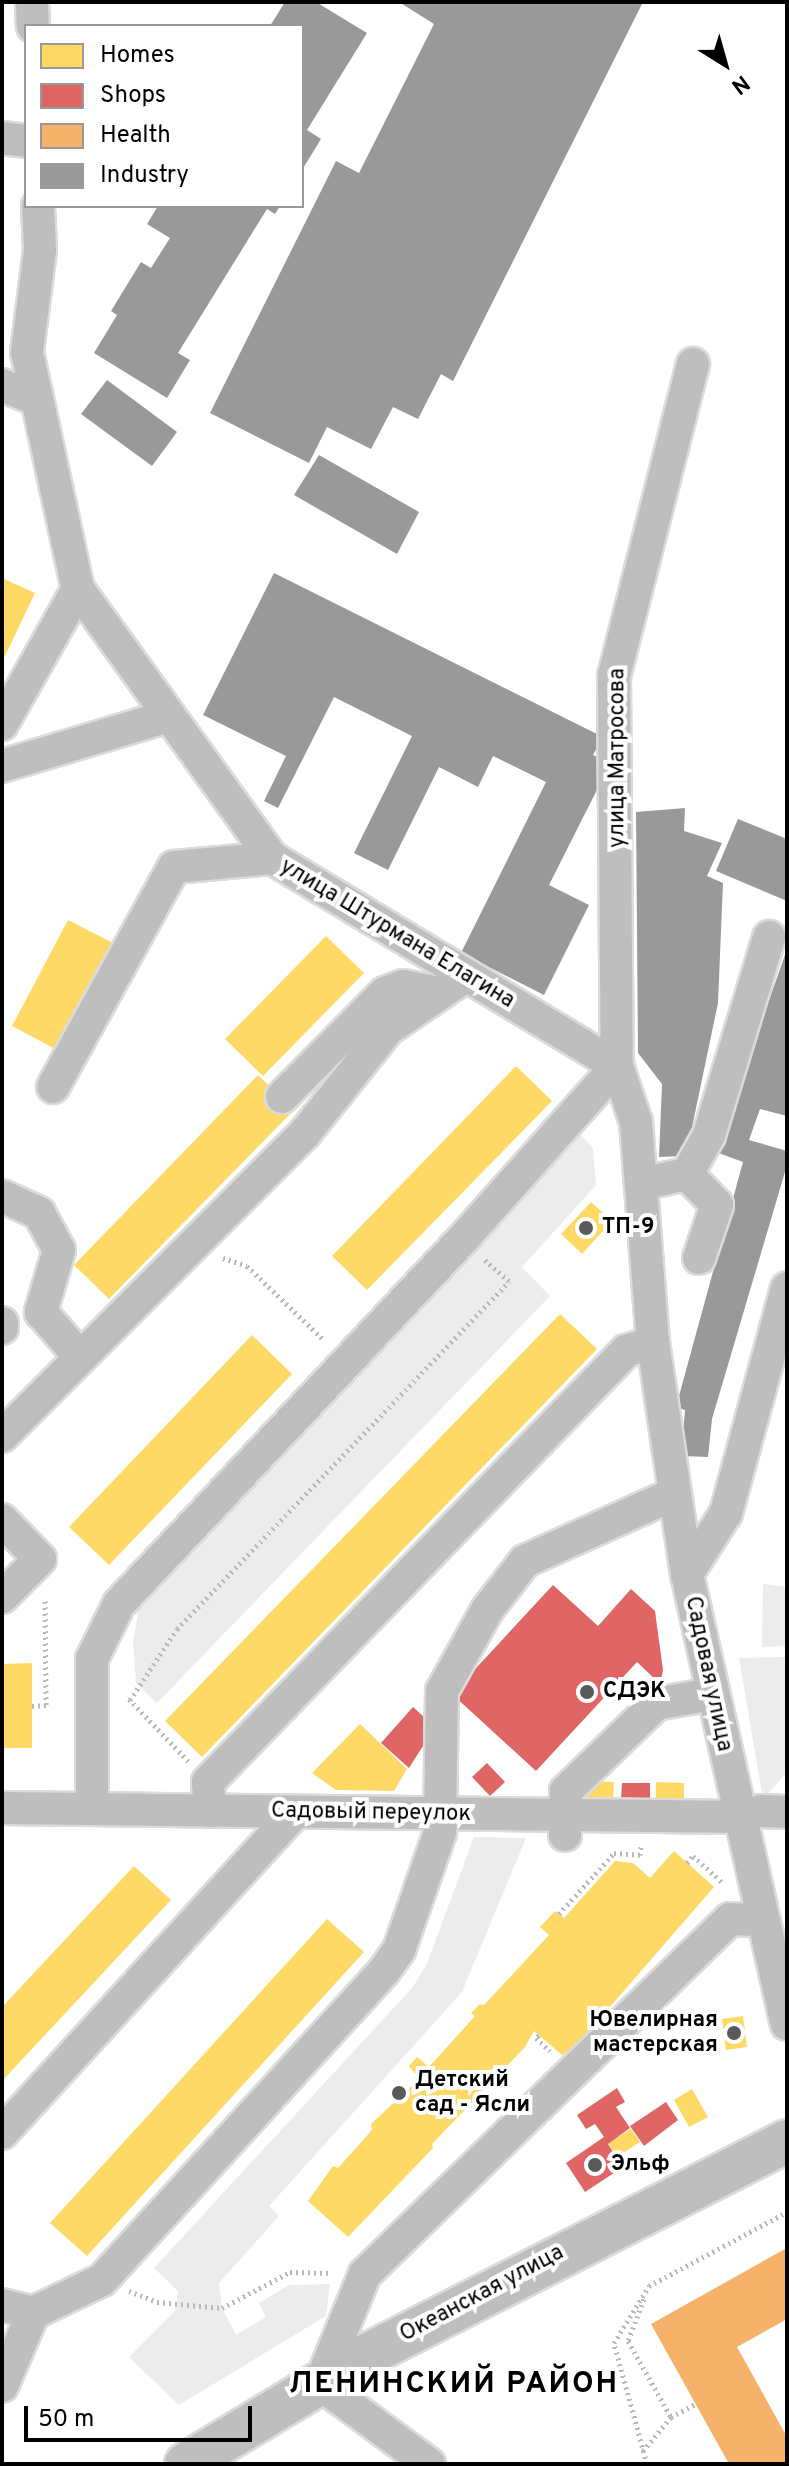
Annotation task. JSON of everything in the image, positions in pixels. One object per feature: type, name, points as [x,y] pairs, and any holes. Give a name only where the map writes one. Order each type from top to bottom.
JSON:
[{"type":"main road","name":"Океанская улица","points":[[186,2464],[320,2384],[554,2255],[787,2141]]},
{"type":"street","points":[[32,2],[33,24]]},
{"type":"street","points":[[2,138],[24,141]]},
{"type":"street","name":"улица Штурмана Елагина","points":[[38,208],[40,250],[27,352],[78,589],[272,858],[452,985],[617,1066]]},
{"type":"street","name":"улица Матросова","points":[[617,1066],[614,676],[693,364]]},
{"type":"street","points":[[2,385],[37,400]]},
{"type":"street","points":[[2,724],[78,589]]},
{"type":"street","points":[[2,766],[169,716]]},
{"type":"street","points":[[53,1087],[174,867],[272,858]]},
{"type":"street","points":[[641,1184],[687,1174],[709,1135],[769,937]]},
{"type":"street","points":[[282,1097],[385,993],[403,986],[452,985]]},
{"type":"street","points":[[2,1436],[305,1133],[388,1029],[452,985]]},
{"type":"street","points":[[92,1809],[92,1659],[119,1604],[463,1239],[617,1066],[636,1122],[653,1342],[687,1574]]},
{"type":"street","points":[[687,1174],[717,1205],[699,1258]]},
{"type":"street","points":[[2,1196],[39,1213],[59,1250],[41,1312],[80,1357]]},
{"type":"street","name":"Садовая улица","points":[[787,1288],[726,1513],[687,1574],[712,1694],[762,1813],[763,1920],[787,2024]]},
{"type":"street","points":[[209,1797],[626,1351],[653,1342]]},
{"type":"street","points":[[2,2305],[33,2313],[102,2280],[384,1971],[399,1950],[440,1832],[442,1691],[487,1610],[525,1561],[674,1494]]},
{"type":"street","points":[[2,1520],[40,1559],[2,1597]]},
{"type":"street","points":[[565,1825],[566,1791],[656,1704],[712,1694]]},
{"type":"street","name":"Садовый переулок","points":[[2,1808],[92,1809],[209,1797],[295,1812],[439,1814],[565,1825],[762,1813]]},
{"type":"street","points":[[2,2133],[295,1812]]},
{"type":"street","points":[[429,2464],[320,2384],[365,2274],[730,1919],[763,1920]]},
{"type":"street","points":[[2,2386],[33,2313]]},
{"type":"path","points":[[130,1700],[177,1629],[509,1281],[463,1239]]},
{"type":"path","points":[[191,1249],[247,1266],[346,1361]]},
{"type":"path","points":[[32,1706],[46,1705],[40,1559]]},
{"type":"path","points":[[92,1659],[130,1700],[209,1797]]},
{"type":"path","points":[[559,1914],[614,1853],[640,1855],[641,1837]]},
{"type":"path","points":[[687,1863],[693,1856],[722,1882]]},
{"type":"path","points":[[647,2464],[614,2343],[649,2286],[787,2212]]},
{"type":"path","points":[[157,2302],[222,2308],[290,2272],[365,2274]]},
{"type":"path","points":[[649,2286],[628,2341],[671,2417]]},
{"type":"path","points":[[643,2451],[671,2417],[695,2404]]},
{"type":"shaded area","points":[[580,1134],[593,1148],[596,1185],[522,1267],[550,1296],[157,1703],[136,1683],[133,1643],[140,1600]]},
{"type":"shaded area","points":[[763,1584],[787,1587],[787,1646],[762,1647]]},
{"type":"shaded area","points":[[787,1657],[787,1772],[763,1799],[739,1658]]},
{"type":"shaded area","points":[[474,1837],[526,1838],[462,1992],[269,2206],[279,2216],[219,2283],[222,2308],[236,2335],[266,2317],[259,2303],[289,2285],[330,2284],[326,2316],[179,2405],[129,2357],[175,2311],[178,2291],[154,2268],[412,1988],[426,1966]]},
{"type":"building: Homes","points":[[2,578],[35,593],[5,656],[2,654]]},
{"type":"building: Homes","points":[[68,920],[115,944],[59,1051],[12,1026]]},
{"type":"building: Homes","points":[[326,936],[364,973],[263,1076],[225,1039]]},
{"type":"building: Homes","points":[[516,1066],[552,1101],[367,1290],[332,1256]]},
{"type":"building: Homes","points":[[258,1075],[294,1110],[109,1299],[74,1265]]},
{"type":"building: Homes","name":"ТП-9","points":[[591,1202],[612,1221],[582,1254],[561,1234]]},
{"type":"building: Homes","points":[[560,1314],[597,1349],[202,1757],[165,1721]]},
{"type":"building: Homes","points":[[252,1335],[292,1374],[109,1565],[69,1527]]},
{"type":"building: Homes","points":[[32,1663],[32,1748],[2,1748],[2,1664]]},
{"type":"building: Homes","points":[[360,1724],[407,1769],[394,1791],[336,1790],[312,1773]]},
{"type":"building: Homes","points":[[585,1781],[614,1782],[613,1800],[584,1799]]},
{"type":"building: Homes","points":[[656,1782],[684,1783],[684,1800],[656,1800]]},
{"type":"building: Homes","points":[[674,1851],[714,1887],[576,2046],[562,2055],[534,2031],[525,2047],[348,2237],[308,2201],[333,2166],[338,2168],[372,2130],[371,2124],[419,2079],[409,2066],[417,2057],[429,2067],[475,2016],[471,2013],[480,2004],[484,2005],[549,1935],[540,1927],[555,1911],[564,1918],[615,1861],[633,1863],[650,1878]]},
{"type":"building: Homes","points":[[134,1866],[171,1900],[2,2081],[2,2007]]},
{"type":"building: Homes","points":[[327,1919],[364,1952],[87,2256],[50,2223]]},
{"type":"building: Homes","name":"Ювелирная мастерская","points":[[743,2016],[747,2047],[726,2050],[722,2019]]},
{"type":"building: Homes","points":[[692,2089],[708,2117],[689,2127],[674,2100]]},
{"type":"building: Homes","points":[[631,2129],[640,2142],[617,2157],[608,2143]]},
{"type":"building: Shops","points":[[553,1585],[598,1626],[631,1589],[655,1611],[663,1670],[660,1684],[637,1662],[536,1771],[452,1694]]},
{"type":"building: Shops","points":[[413,1707],[435,1727],[409,1768],[381,1743]]},
{"type":"building: Shops","points":[[487,1763],[505,1782],[490,1796],[472,1777]]},
{"type":"building: Shops","points":[[622,1783],[650,1783],[650,1800],[621,1799]]},
{"type":"building: Shops","points":[[617,2088],[625,2102],[616,2107],[630,2128],[608,2144],[623,2167],[585,2192],[566,2163],[604,2137],[595,2124],[586,2129],[577,2115]]},
{"type":"building: Shops","points":[[666,2102],[678,2120],[644,2146],[630,2126]]},
{"type":"building: Health","points":[[785,2249],[787,2319],[737,2347],[787,2437],[787,2464],[729,2464],[651,2324]]},
{"type":"building: Industry","points":[[285,2],[316,2],[367,33],[307,130],[321,139],[304,167],[304,24],[271,24]]},
{"type":"building: Industry","points":[[399,2],[643,2],[453,381],[441,374],[418,419],[393,407],[371,449],[327,427],[309,463],[210,413],[336,161],[359,173],[434,24]]},
{"type":"building: Industry","points":[[157,208],[279,208],[275,214],[267,209],[178,353],[190,360],[167,398],[94,353],[117,315],[111,311],[141,262],[151,268],[170,238],[147,224]]},
{"type":"building: Industry","points":[[107,380],[177,432],[152,466],[81,414]]},
{"type":"building: Industry","points":[[319,455],[419,512],[397,554],[294,495]]},
{"type":"building: Industry","points":[[274,573],[603,737],[593,755],[610,764],[549,885],[589,905],[544,995],[461,953],[546,782],[493,756],[478,787],[439,767],[388,870],[354,853],[412,736],[334,697],[278,808],[264,801],[286,756],[203,715]]},
{"type":"building: Industry","points":[[685,808],[684,831],[722,843],[707,876],[723,883],[718,1003],[686,1156],[659,1157],[662,1084],[638,1053],[636,812]]},
{"type":"building: Industry","points":[[738,819],[787,839],[787,901],[716,871]]},
{"type":"building: Industry","points":[[787,949],[787,1116],[760,1109],[749,1140],[787,1151],[787,1165],[712,1419],[708,1457],[681,1456],[685,1410],[676,1407],[743,1162],[716,1152]]},
{"type":"place","name":"ТП-9","points":[[586,1228]]},
{"type":"place","name":"СДЭК","points":[[587,1692]]},
{"type":"place","name":"Ювелирная мастерская","points":[[734,2033]]},
{"type":"place","name":"Детский сад - Ясли","points":[[399,2093]]},
{"type":"place","name":"Эльф","points":[[595,2165]]},
{"type":"district","name":"ЛЕНИНСКИЙ РАЙОН","points":[[454,2385]]}]
